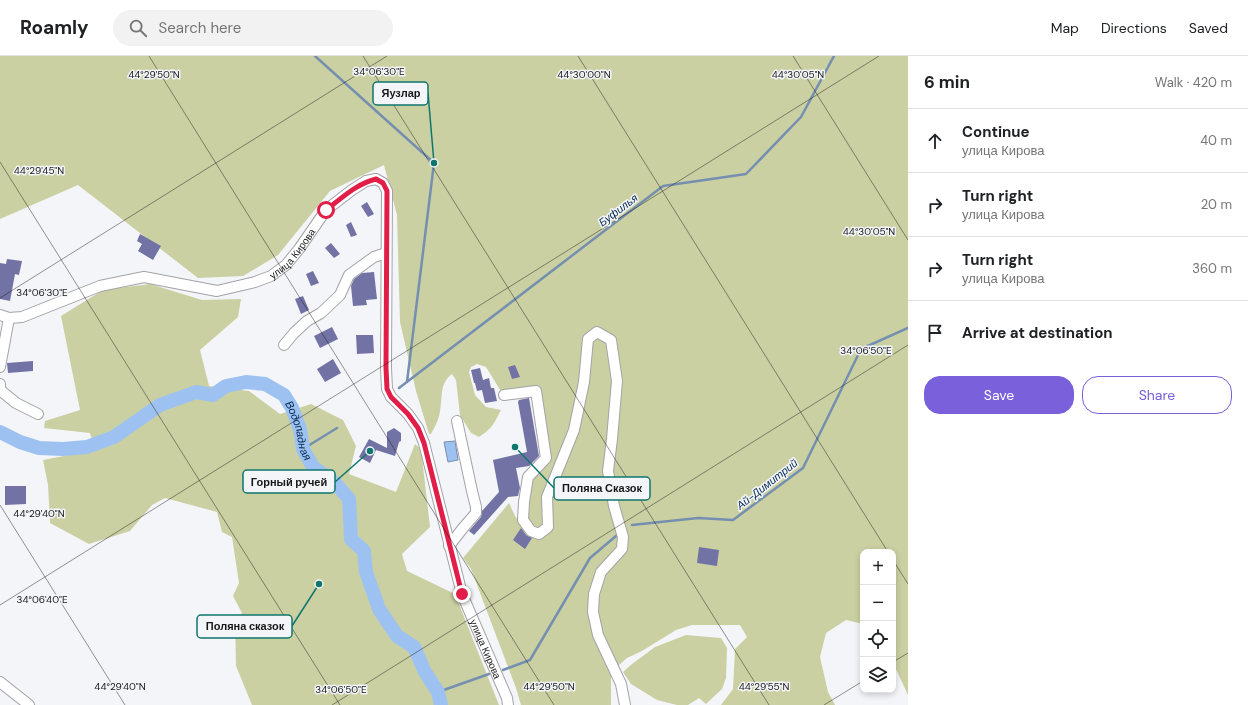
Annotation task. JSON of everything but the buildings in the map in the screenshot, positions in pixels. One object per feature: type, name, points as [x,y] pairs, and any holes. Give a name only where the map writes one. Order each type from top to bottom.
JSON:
[{"type":"street","name":"улица Кирова","points":[[5,316],[22,317],[100,286],[144,277],[217,291],[255,282],[271,276],[286,265],[326,210],[366,181],[376,179],[383,183],[387,191],[387,389],[391,397],[408,414],[418,428],[424,443],[462,594],[508,705]]},
{"type":"street","points":[[284,346],[294,333],[308,321],[321,313],[340,295],[349,275],[374,257],[386,253]]},
{"type":"street","points":[[0,367],[5,316]]},
{"type":"street","points":[[504,395],[536,391],[546,458],[528,477],[523,520],[531,531],[539,534],[548,527],[547,497],[574,430],[584,382],[588,339],[598,332],[611,340],[617,381],[608,471],[614,506],[623,537],[622,549],[601,572],[594,594],[593,612],[598,636],[621,684],[625,705]]},
{"type":"street","points":[[0,384],[0,390],[16,404],[38,414]]},
{"type":"street","points":[[450,546],[476,513],[476,507],[457,421]]},
{"type":"street","points":[[0,682],[29,705]]},
{"type":"green space","points":[[0,56],[908,56],[908,695],[896,669],[896,549],[860,549],[860,623],[846,620],[826,633],[820,657],[828,692],[835,705],[721,705],[733,689],[735,649],[747,637],[740,625],[692,625],[676,630],[642,651],[627,658],[619,665],[611,673],[611,705],[521,705],[471,569],[463,558],[509,503],[516,518],[528,516],[531,477],[549,458],[541,389],[502,393],[486,367],[477,364],[471,367],[469,372],[475,395],[486,407],[501,410],[495,422],[484,434],[479,437],[471,433],[460,415],[456,380],[452,374],[443,386],[439,417],[431,434],[429,434],[416,391],[400,322],[397,215],[384,165],[330,191],[278,255],[243,276],[198,278],[78,185],[0,219]]},
{"type":"green space","points":[[150,284],[202,300],[241,299],[238,317],[200,350],[209,386],[249,391],[280,414],[311,404],[343,420],[356,446],[349,474],[396,492],[415,444],[421,449],[430,527],[402,554],[407,571],[455,594],[499,705],[252,705],[236,666],[235,620],[242,613],[233,596],[239,583],[232,537],[222,532],[217,512],[165,498],[152,505],[130,531],[89,544],[50,523],[48,485],[43,460],[95,450],[90,433],[44,428],[45,421],[80,410],[61,316],[103,290]]},
{"type":"green space","points":[[686,635],[721,638],[727,648],[726,678],[722,689],[706,704],[699,698],[688,705],[677,705],[657,700],[631,684],[623,672],[655,647]]},
{"type":"water","points":[[455,441],[458,460],[448,462],[444,442]]},
{"type":"waterway","points":[[315,56],[434,163],[407,382]]},
{"type":"waterway","name":"Буфилья","points":[[399,388],[663,186],[746,174],[801,117],[834,56]]},
{"type":"waterway","name":"Ай-Димитрий","points":[[632,525],[698,518],[733,520],[803,468],[861,349],[908,328]]},
{"type":"waterway","name":"Водопадная","points":[[0,432],[20,442],[39,448],[63,449],[87,447],[114,437],[160,405],[196,392],[213,395],[226,386],[246,382],[265,384],[284,395],[292,408],[300,429],[303,449],[313,467],[336,484],[349,499],[351,539],[364,551],[366,572],[379,609],[397,636],[414,647],[425,672],[438,692],[441,705]]},
{"type":"waterway","points":[[303,449],[337,428]]},
{"type":"waterway","name":"Ай-Димитрий","points":[[503,670],[530,660],[590,558],[616,536]]},
{"type":"waterway","name":"Ай-Димитрий","points":[[438,692],[489,674]]},
{"type":"place","name":"Яузлар","points":[[434,163]]},
{"type":"place","name":"Поляна Сказок","points":[[515,447]]},
{"type":"place","name":"Горный ручей","points":[[370,451]]},
{"type":"place","name":"Поляна сказок","points":[[319,584]]},
{"type":"route","points":[[326,210],[366,181],[376,179],[383,183],[387,191],[387,389],[391,397],[408,414],[418,428],[424,443],[462,594]]}]
